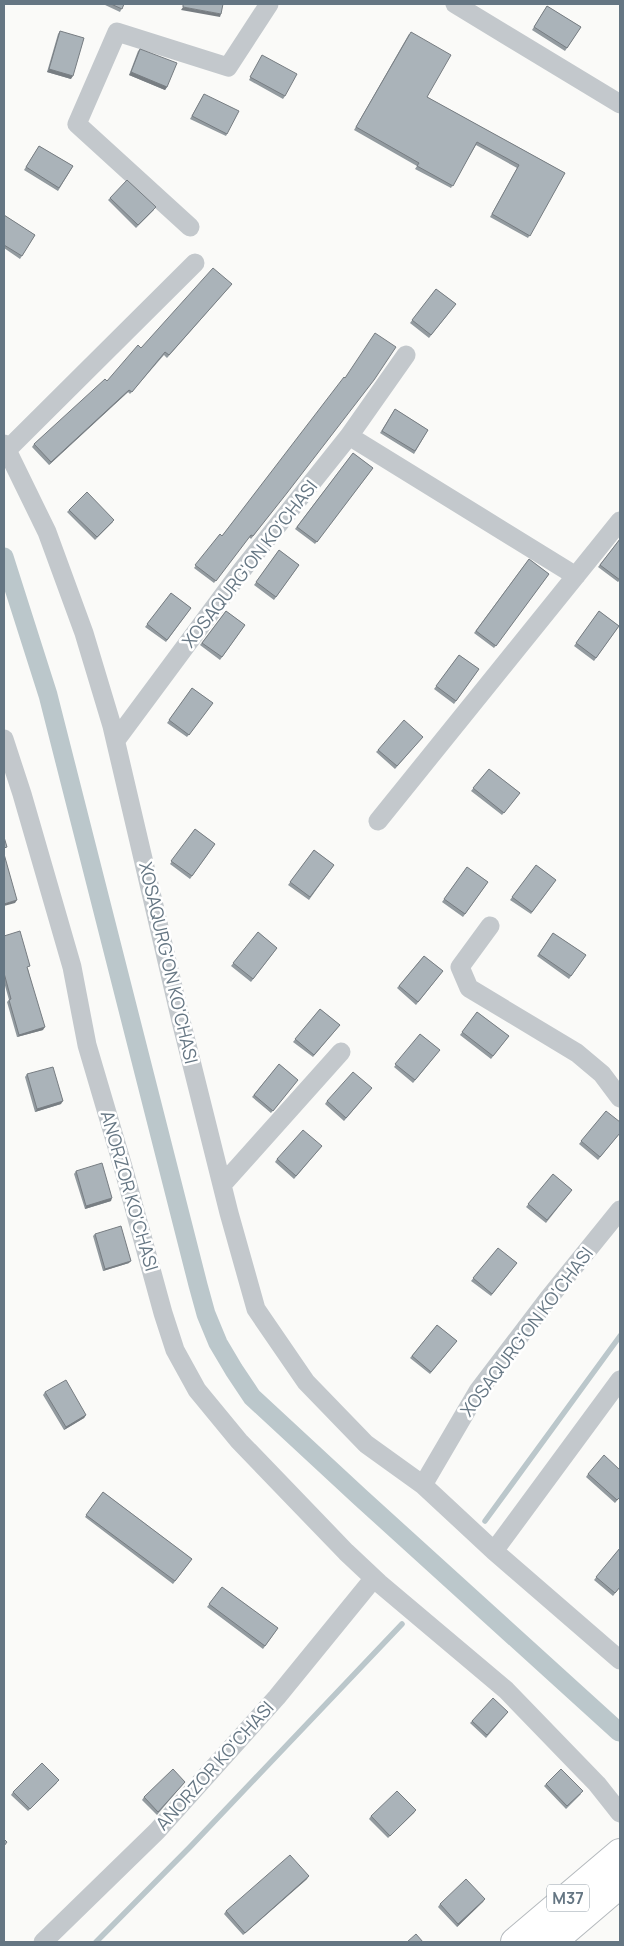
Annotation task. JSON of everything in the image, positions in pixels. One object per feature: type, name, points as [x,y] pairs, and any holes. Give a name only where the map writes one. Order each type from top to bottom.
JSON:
[{"type":"highway","name":"M37","points":[[515,1942],[620,1853]]},
{"type":"highway","name":"M37","points":[[552,1942],[620,1884]]},
{"type":"street","points":[[190,227],[77,124],[117,32],[228,67],[269,4]]},
{"type":"street","points":[[455,4],[620,104]]},
{"type":"street","name":"XOSAQURG'ON KO'CHASI","points":[[195,263],[5,447],[47,532],[84,633],[116,740],[175,994],[222,1185],[256,1309],[306,1382],[366,1444],[423,1485],[494,1551],[620,1660]]},
{"type":"street","name":"XOSAQURG'ON KO'CHASI","points":[[116,740],[242,570],[348,436],[406,355]]},
{"type":"street","points":[[348,436],[576,576]]},
{"type":"street","points":[[378,822],[620,521]]},
{"type":"street","name":"ANORZOR KO'CHASI","points":[[4,739],[22,794],[72,967],[87,1045],[124,1167],[163,1313],[175,1350],[197,1390],[239,1441],[346,1552],[506,1690],[597,1784],[620,1813]]},
{"type":"street","points":[[490,926],[460,966],[468,988],[577,1053],[602,1074],[620,1098]]},
{"type":"street","points":[[222,1185],[341,1052]]},
{"type":"street","name":"XOSAQURG'ON KO'CHASI","points":[[423,1485],[478,1391],[548,1299],[620,1210]]},
{"type":"street","points":[[494,1551],[620,1380]]},
{"type":"street","name":"ANORZOR KO'CHASI","points":[[43,1942],[163,1824],[277,1697],[374,1578]]},
{"type":"building","points":[[111,4],[124,4],[122,9]]},
{"type":"building","points":[[183,4],[223,4],[221,14],[183,7]]},
{"type":"building","points":[[547,6],[581,27],[567,48],[534,27]]},
{"type":"building","points":[[60,31],[84,38],[73,76],[49,69]]},
{"type":"building","points":[[411,32],[451,55],[427,97],[565,173],[530,236],[492,214],[519,165],[477,142],[453,186],[417,166],[419,163],[356,127]]},
{"type":"building","points":[[140,49],[177,63],[167,87],[131,72]]},
{"type":"building","points":[[262,55],[297,74],[285,96],[250,77]]},
{"type":"building","points":[[204,94],[239,111],[227,134],[192,116]]},
{"type":"building","points":[[39,146],[73,166],[59,188],[26,167]]},
{"type":"building","points":[[127,180],[156,207],[138,225],[110,198]]},
{"type":"building","points":[[4,215],[35,235],[22,256],[4,245]]},
{"type":"building","points":[[213,268],[232,284],[169,355],[165,352],[132,392],[129,390],[51,462],[34,444],[105,379],[107,381],[138,345],[141,348]]},
{"type":"building","points":[[436,289],[456,304],[431,335],[412,320]]},
{"type":"building","points":[[375,333],[396,347],[374,380],[216,581],[195,565],[220,534],[222,536],[345,378]]},
{"type":"building","points":[[395,409],[428,430],[415,451],[382,431]]},
{"type":"building","points":[[353,453],[373,468],[317,542],[297,527]]},
{"type":"building","points":[[87,492],[114,520],[97,537],[69,510]]},
{"type":"building","points":[[620,539],[620,580],[600,565]]},
{"type":"building","points":[[279,550],[299,565],[276,597],[256,582]]},
{"type":"building","points":[[529,559],[549,574],[496,646],[476,631]]},
{"type":"building","points":[[171,593],[191,608],[167,640],[147,624]]},
{"type":"building","points":[[226,611],[245,625],[222,657],[202,643]]},
{"type":"building","points":[[599,611],[619,626],[596,658],[576,643]]},
{"type":"building","points":[[459,655],[479,669],[456,701],[436,686]]},
{"type":"building","points":[[192,688],[213,703],[189,735],[169,720]]},
{"type":"building","points":[[404,720],[423,737],[397,766],[378,750]]},
{"type":"building","points":[[489,769],[520,793],[504,813],[473,788]]},
{"type":"building","points":[[195,829],[215,844],[192,876],[171,861]]},
{"type":"building","points":[[4,837],[7,847],[4,848]]},
{"type":"building","points":[[314,850],[334,865],[310,897],[290,882]]},
{"type":"building","points":[[4,854],[17,900],[4,904]]},
{"type":"building","points":[[536,865],[556,880],[532,912],[512,897]]},
{"type":"building","points":[[467,867],[488,882],[465,914],[444,899]]},
{"type":"building","points":[[20,931],[30,966],[27,967],[45,1027],[19,1035],[4,973],[4,936]]},
{"type":"building","points":[[258,932],[277,948],[253,979],[233,963]]},
{"type":"building","points":[[553,933],[586,955],[571,976],[539,954]]},
{"type":"building","points":[[424,956],[443,971],[418,1002],[399,986]]},
{"type":"building","points":[[320,1009],[340,1025],[314,1055],[295,1039]]},
{"type":"building","points":[[477,1012],[509,1036],[493,1056],[462,1032]]},
{"type":"building","points":[[420,1034],[440,1050],[415,1080],[395,1064]]},
{"type":"building","points":[[279,1064],[298,1080],[273,1111],[254,1095]]},
{"type":"building","points":[[53,1067],[63,1101],[37,1109],[27,1074]]},
{"type":"building","points":[[353,1072],[372,1088],[346,1118],[327,1101]]},
{"type":"building","points":[[606,1111],[620,1122],[620,1133],[600,1157],[581,1141]]},
{"type":"building","points":[[303,1130],[322,1146],[296,1176],[277,1159]]},
{"type":"building","points":[[102,1163],[112,1198],[86,1206],[76,1171]]},
{"type":"building","points":[[553,1174],[572,1190],[547,1220],[528,1204]]},
{"type":"building","points":[[121,1226],[131,1261],[105,1269],[95,1234]]},
{"type":"building","points":[[498,1248],[517,1263],[492,1294],[473,1278]]},
{"type":"building","points":[[437,1325],[457,1341],[431,1372],[412,1356]]},
{"type":"building","points":[[66,1380],[86,1415],[66,1427],[45,1392]]},
{"type":"building","points":[[604,1455],[620,1470],[620,1497],[617,1500],[588,1474]]},
{"type":"building","points":[[103,1492],[192,1559],[175,1581],[86,1515]]},
{"type":"building","points":[[620,1548],[620,1587],[615,1593],[596,1577]]},
{"type":"building","points":[[222,1587],[278,1628],[265,1646],[209,1604]]},
{"type":"building","points":[[493,1698],[508,1712],[487,1735],[472,1721]]},
{"type":"building","points":[[42,1763],[59,1780],[30,1809],[13,1792]]},
{"type":"building","points":[[173,1769],[185,1782],[158,1812],[144,1797]]},
{"type":"building","points":[[561,1769],[583,1791],[567,1806],[546,1784]]},
{"type":"building","points":[[397,1791],[416,1810],[390,1836],[371,1816]]},
{"type":"building","points":[[290,1855],[309,1876],[245,1933],[226,1911]]},
{"type":"building","points":[[466,1879],[485,1899],[458,1924],[440,1904]]},
{"type":"building","points":[[416,1934],[423,1942],[407,1942]]},
{"type":"waterway","points":[[4,557],[48,695],[198,1285],[206,1314],[218,1343],[252,1397],[619,1732]]},
{"type":"waterway","points":[[485,1521],[620,1336]]},
{"type":"waterway","points":[[96,1942],[190,1847],[402,1624]]}]
